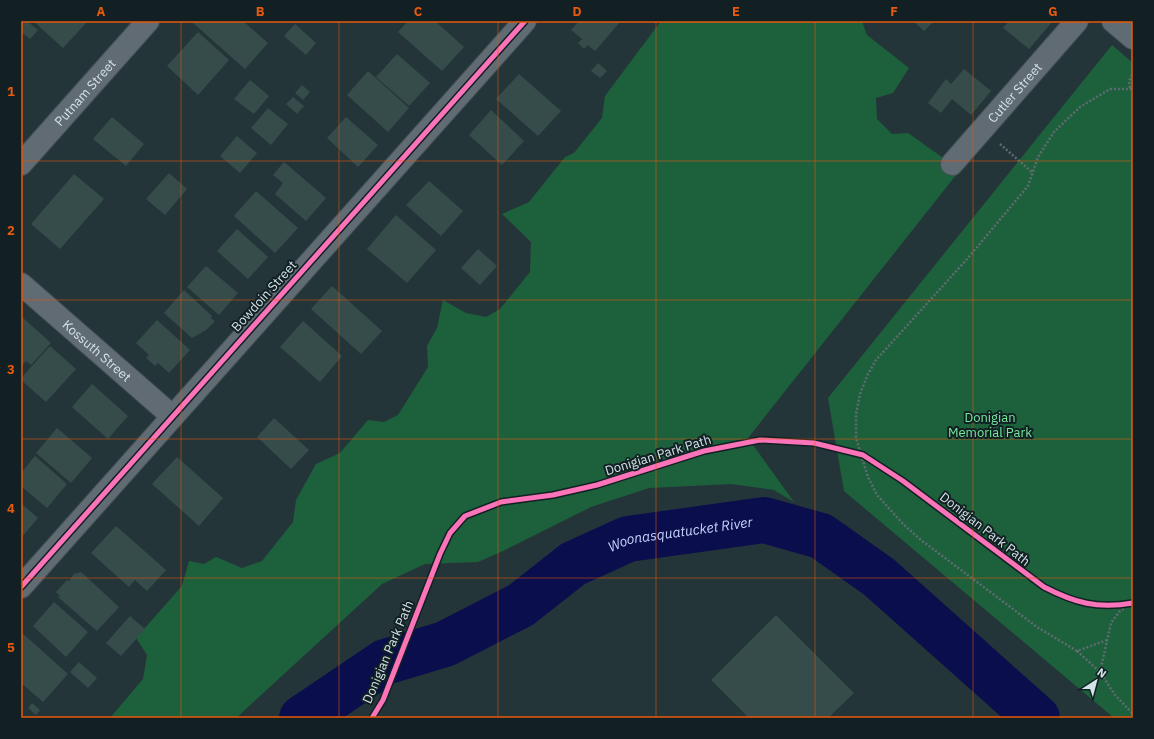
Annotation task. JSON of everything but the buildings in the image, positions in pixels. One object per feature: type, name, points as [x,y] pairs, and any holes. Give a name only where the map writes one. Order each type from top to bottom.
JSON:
[{"type":"street","name":"Putnam Street","points":[[21,164],[148,21]]},
{"type":"street","name":"Bowdoin Street","points":[[21,587],[525,21]]},
{"type":"street","name":"Cutler Street","points":[[952,164],[1077,21]]},
{"type":"street","points":[[1112,21],[1133,38]]},
{"type":"street","name":"Kossuth Street","points":[[21,284],[172,416]]},
{"type":"path","points":[[1133,73],[1129,81],[1131,89],[1110,89],[1080,107],[1054,132],[1038,156],[1028,186],[968,258],[876,360],[868,374],[856,414],[856,438],[863,455],[868,477],[877,495],[904,525],[921,540],[1037,627],[1077,651],[1100,672],[1114,696],[1133,714]]},
{"type":"path","points":[[982,128],[1033,173]]},
{"type":"path","points":[[856,453],[863,455],[868,459]]},
{"type":"path","points":[[1100,672],[1112,623],[1119,612],[1133,603]]},
{"type":"path","points":[[1118,605],[1133,603]]},
{"type":"path","points":[[1077,651],[1107,640]]},
{"type":"green space","points":[[661,21],[862,21],[867,35],[909,68],[893,93],[876,98],[877,119],[892,134],[908,133],[960,170],[748,438],[794,502],[774,490],[731,484],[649,488],[591,507],[478,562],[425,564],[382,584],[236,718],[110,718],[143,679],[147,655],[136,638],[182,586],[189,561],[204,564],[216,557],[242,568],[262,561],[293,522],[296,500],[316,464],[340,453],[368,420],[384,422],[398,415],[428,367],[427,346],[437,328],[443,300],[466,313],[486,317],[500,309],[530,272],[531,242],[502,214],[529,202],[565,157],[574,153],[602,118],[605,96]]},
{"type":"green space","name":"Donigian Memorial Park","points":[[1112,45],[1133,63],[1133,718],[1114,718],[844,491],[828,398]]},
{"type":"waterway","name":"Woonasquatucket River","points":[[302,718],[385,662],[445,644],[521,605],[573,564],[628,539],[764,520],[821,536],[879,577],[1037,718]]},
{"type":"cycle path","points":[[21,587],[525,21]]},
{"type":"cycle path","name":"Donigian Park Path","points":[[372,718],[383,700],[440,554],[450,533],[465,516],[501,502],[553,495],[597,485],[704,451],[760,440],[814,443],[863,455],[903,481],[1044,587],[1076,601],[1097,605],[1120,605],[1133,603]]}]
